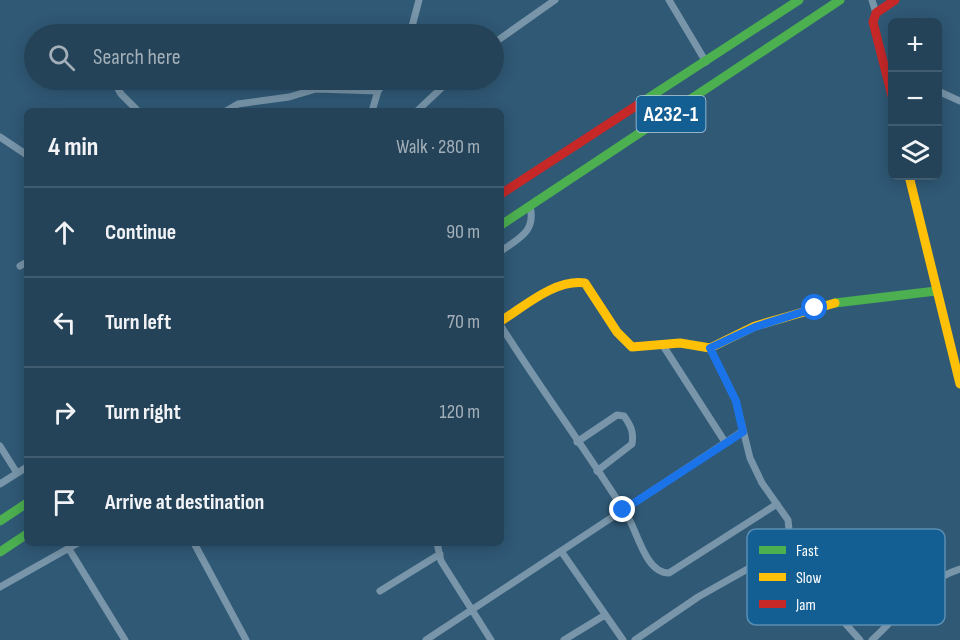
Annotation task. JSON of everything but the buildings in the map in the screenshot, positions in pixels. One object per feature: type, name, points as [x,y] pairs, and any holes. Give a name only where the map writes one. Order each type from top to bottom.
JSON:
[{"type":"main road","name":"A232-1","points":[[504,192],[799,0]]},
{"type":"main road","name":"A232-1","points":[[504,223],[840,0]]},
{"type":"main road","points":[[888,73],[873,22],[874,6],[895,0]]},
{"type":"main road","points":[[910,180],[960,384]]},
{"type":"main road","points":[[504,319],[579,280],[585,283],[624,342],[632,347],[694,344],[710,348],[755,327],[822,305],[936,291]]},
{"type":"main road","points":[[0,522],[24,506]]},
{"type":"main road","points":[[0,552],[24,536]]},
{"type":"street","points":[[413,24],[419,0]]},
{"type":"street","points":[[504,36],[555,0]]},
{"type":"street","points":[[669,0],[706,62]]},
{"type":"street","points":[[118,90],[135,108]]},
{"type":"street","points":[[231,108],[238,104],[289,97],[315,90]]},
{"type":"street","points":[[360,90],[378,91],[373,108]]},
{"type":"street","points":[[420,108],[439,90]]},
{"type":"street","points":[[942,93],[960,101]]},
{"type":"street","points":[[0,137],[24,153]]},
{"type":"street","points":[[504,249],[530,227],[533,218],[530,206]]},
{"type":"street","points":[[504,331],[623,510],[652,567],[662,573],[669,573],[777,504]]},
{"type":"street","points":[[662,344],[725,442]]},
{"type":"street","points":[[710,348],[736,401],[754,467],[788,520],[790,529]]},
{"type":"street","points":[[577,442],[617,415],[624,416],[630,424],[634,433],[632,444],[597,471]]},
{"type":"street","points":[[432,638],[743,432]]},
{"type":"street","points":[[0,446],[17,473]]},
{"type":"street","points":[[0,484],[24,469]]},
{"type":"street","points":[[0,587],[74,546]]},
{"type":"street","points":[[196,546],[246,640]]},
{"type":"street","points":[[438,546],[441,561],[491,640]]},
{"type":"street","points":[[69,549],[125,640]]},
{"type":"street","points":[[561,551],[623,640]]},
{"type":"street","points":[[380,591],[440,554]]},
{"type":"street","points":[[634,640],[698,597],[747,569]]},
{"type":"street","points":[[945,574],[960,569]]},
{"type":"street","points":[[564,640],[605,615]]},
{"type":"street","points":[[847,625],[860,640]]},
{"type":"street","points":[[872,640],[888,625]]},
{"type":"traffic: fast","points":[[639,104],[799,0]]},
{"type":"traffic: fast","points":[[504,223],[840,0]]},
{"type":"traffic: fast","points":[[835,303],[936,291]]},
{"type":"traffic: fast","points":[[0,521],[24,505]]},
{"type":"traffic: fast","points":[[0,552],[24,536]]},
{"type":"traffic: slow","points":[[910,180],[960,384]]},
{"type":"traffic: slow","points":[[504,319],[552,289],[563,285],[585,283],[617,332],[632,347],[680,343],[710,348],[755,326],[835,303]]},
{"type":"traffic: jam","points":[[888,80],[873,22],[876,13],[895,0]]},
{"type":"traffic: jam","points":[[504,192],[639,104]]},
{"type":"route","points":[[623,510],[743,432],[736,401],[710,348],[755,327],[815,308]]}]
